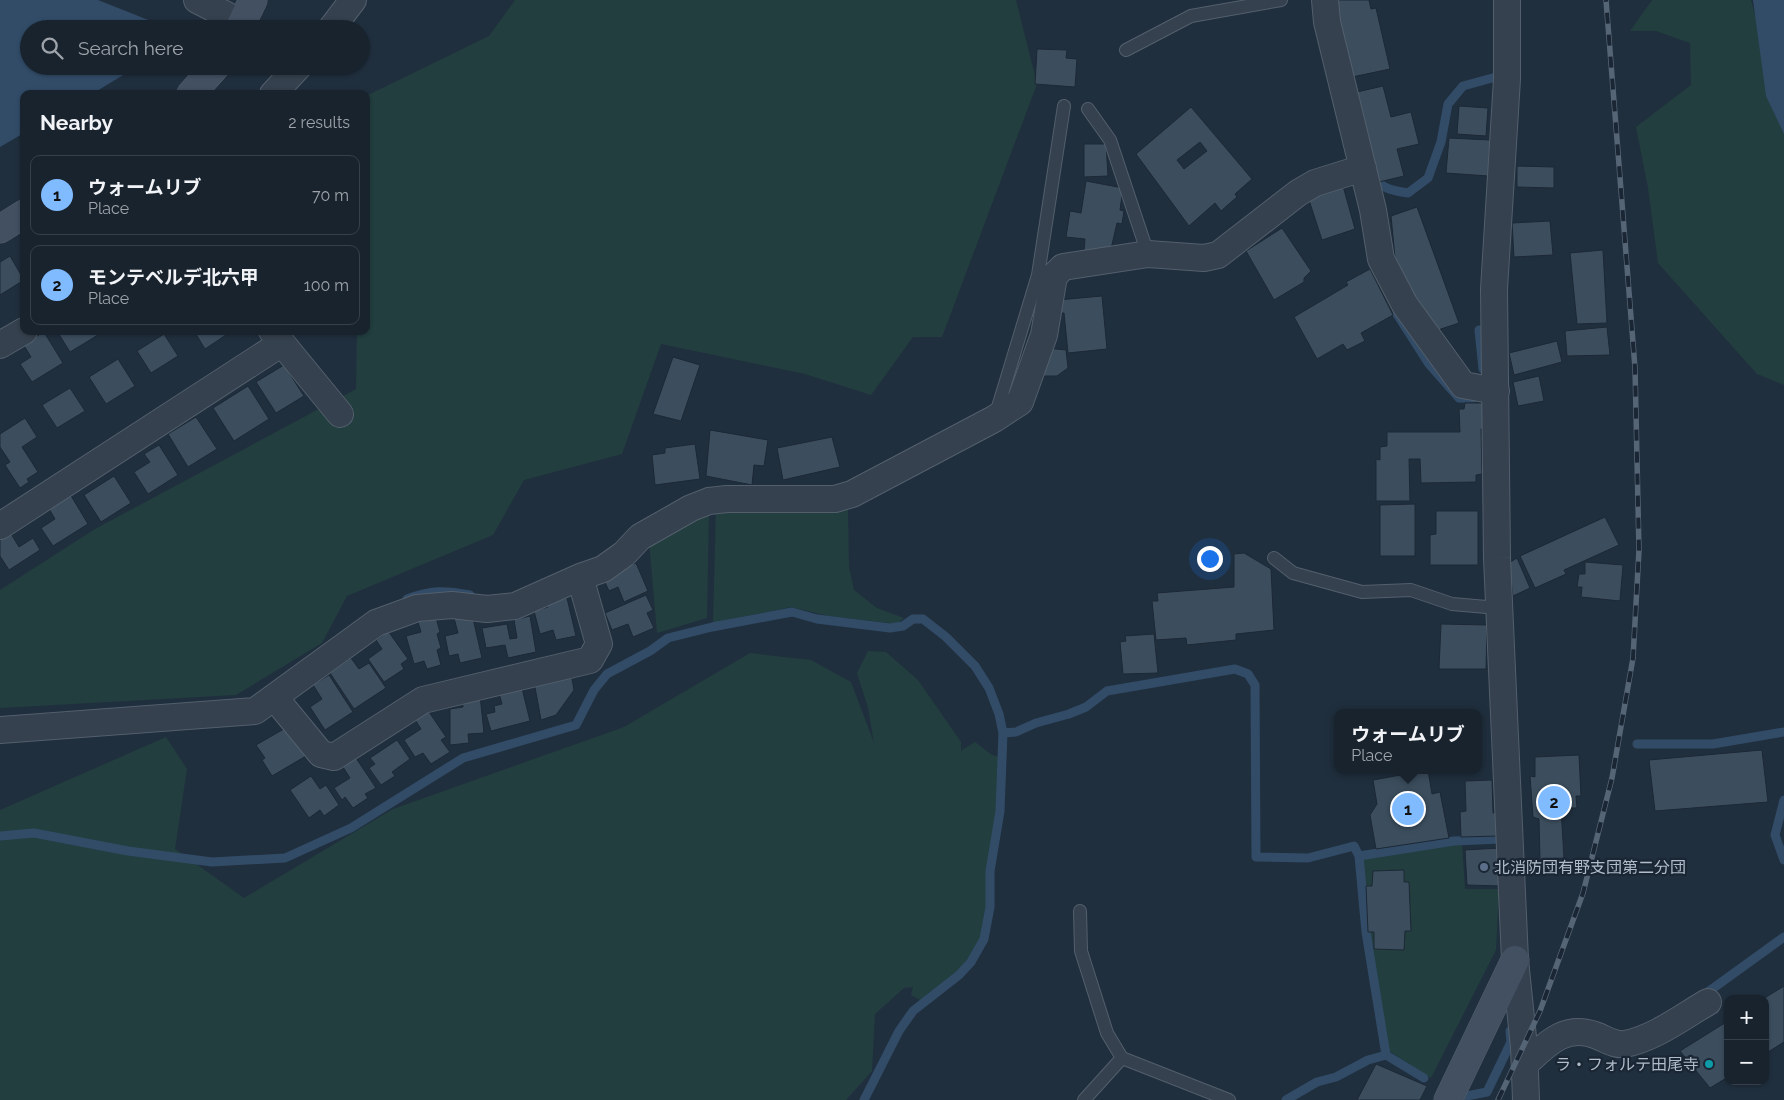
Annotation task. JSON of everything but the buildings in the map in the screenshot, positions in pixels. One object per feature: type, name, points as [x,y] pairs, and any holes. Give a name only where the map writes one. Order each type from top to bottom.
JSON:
[{"type":"street","points":[[197,0],[245,17]]},
{"type":"street","points":[[338,20],[353,0]]},
{"type":"street","points":[[1325,0],[1327,22],[1363,168],[1381,258],[1406,305],[1463,384],[1496,391]]},
{"type":"street","points":[[1507,0],[1507,79],[1494,289],[1498,608],[1512,854],[1515,960],[1525,1064],[1526,1100]]},
{"type":"street","points":[[195,90],[208,75]]},
{"type":"street","points":[[277,90],[291,75]]},
{"type":"street","points":[[0,730],[255,710],[275,698],[376,623],[417,608],[452,605],[488,609],[515,606],[580,577],[603,569],[624,554],[640,537],[691,508],[709,501],[727,499],[835,499],[852,494],[994,419],[1020,402],[1044,335],[1054,276],[1058,270],[1067,265],[1148,254],[1204,258],[1218,255],[1298,193],[1315,183],[1363,168]]},
{"type":"street","points":[[0,229],[20,216]]},
{"type":"street","points":[[0,345],[20,333]]},
{"type":"street","points":[[0,526],[277,337],[340,414]]},
{"type":"street","points":[[275,698],[321,754],[334,757],[423,700],[590,660],[599,644],[580,577]]},
{"type":"street","points":[[1448,1100],[1515,960]]},
{"type":"street","points":[[1525,1064],[1558,1036],[1578,1032],[1594,1035],[1623,1045],[1653,1034],[1708,1002]]},
{"type":"lane","points":[[1126,50],[1191,16],[1281,0]]},
{"type":"lane","points":[[994,419],[1038,275],[1064,106]]},
{"type":"lane","points":[[1088,109],[1110,140],[1148,254]]},
{"type":"lane","points":[[1274,558],[1292,573],[1362,592],[1411,590],[1452,604],[1498,608]]},
{"type":"lane","points":[[1080,912],[1081,951],[1107,1033],[1122,1058],[1229,1100]]},
{"type":"lane","points":[[1084,1100],[1122,1058]]},
{"type":"green space","points":[[515,0],[1016,0],[1037,84],[942,337],[913,337],[871,395],[805,374],[661,344],[622,454],[524,480],[493,535],[347,596],[322,643],[236,695],[0,708],[0,590],[95,529],[356,389],[357,335],[370,335],[370,94],[489,36]]},
{"type":"green space","points":[[1652,0],[1751,0],[1784,124],[1784,385],[1757,374],[1658,263],[1648,188],[1636,127],[1691,85],[1690,43],[1656,31],[1630,31]]},
{"type":"green space","points":[[716,506],[848,509],[849,567],[854,590],[877,608],[904,618],[897,624],[829,616],[791,607],[713,623]]},
{"type":"green space","points":[[709,511],[707,618],[657,633],[649,542]]},
{"type":"green space","points":[[868,651],[886,652],[918,680],[961,742],[961,753],[962,750],[975,742],[992,755],[1001,757],[999,813],[988,872],[988,907],[982,939],[970,962],[926,999],[920,1000],[911,995],[913,987],[904,988],[875,1014],[872,1071],[846,1100],[0,1100],[0,810],[166,737],[187,769],[175,849],[244,898],[393,809],[624,727],[750,653],[811,660],[851,682],[874,743],[868,708],[857,673]]},
{"type":"green space","points":[[1462,844],[1465,889],[1499,889],[1496,950],[1431,1078],[1389,1051],[1368,933],[1362,858]]},
{"type":"water","points":[[0,0],[98,0],[148,20],[20,20],[20,75],[123,75],[99,90],[20,90],[20,135],[0,147]]},
{"type":"water","points":[[1753,0],[1784,0],[1784,134],[1766,96]]},
{"type":"waterway","points":[[1374,175],[1376,180],[1384,186],[1408,193],[1428,178],[1441,142],[1448,104],[1463,86],[1496,77]]},
{"type":"waterway","points":[[1397,314],[1429,364],[1459,398],[1473,398]]},
{"type":"waterway","points":[[1479,330],[1483,369]]},
{"type":"waterway","points":[[407,599],[438,592],[470,595]]},
{"type":"waterway","points":[[0,836],[34,833],[128,851],[212,862],[285,858],[351,828],[463,758],[576,725],[594,690],[607,674],[650,651],[668,638],[712,627],[792,612],[817,619],[890,628],[903,626],[913,619],[923,619],[946,637],[975,666],[989,688],[999,714],[1003,733],[1000,811],[990,871],[990,907],[984,939],[971,962],[959,975],[913,1011],[899,1031],[864,1100]]},
{"type":"waterway","points":[[1003,733],[1016,732],[1036,723],[1069,714],[1086,707],[1107,691],[1235,669],[1248,674],[1255,685],[1256,857],[1308,858],[1354,846],[1359,856],[1366,932],[1386,1055],[1424,1078]]},
{"type":"waterway","points":[[1637,744],[1713,744],[1784,732]]},
{"type":"waterway","points":[[1784,800],[1775,835],[1784,860]]},
{"type":"waterway","points":[[1359,856],[1454,841],[1501,839]]},
{"type":"waterway","points":[[1701,997],[1784,937]]},
{"type":"waterway","points":[[1467,1096],[1487,1092],[1511,1042],[1510,1031]]},
{"type":"waterway","points":[[1286,1100],[1317,1082],[1336,1077],[1368,1060],[1386,1055]]},
{"type":"railway","points":[[1498,1100],[1540,1011],[1583,893],[1612,778],[1633,658],[1639,550],[1635,368],[1606,0]]},
{"type":"place","name":"モンテベルデ北六甲","points":[[1554,802]]},
{"type":"place","name":"ウォームリブ","points":[[1408,809]]},
{"type":"place","name":"北消防団有野支団第二分団","points":[[1484,867]]},
{"type":"place","name":"ラ・フォルテ田尾寺","points":[[1709,1064]]}]
